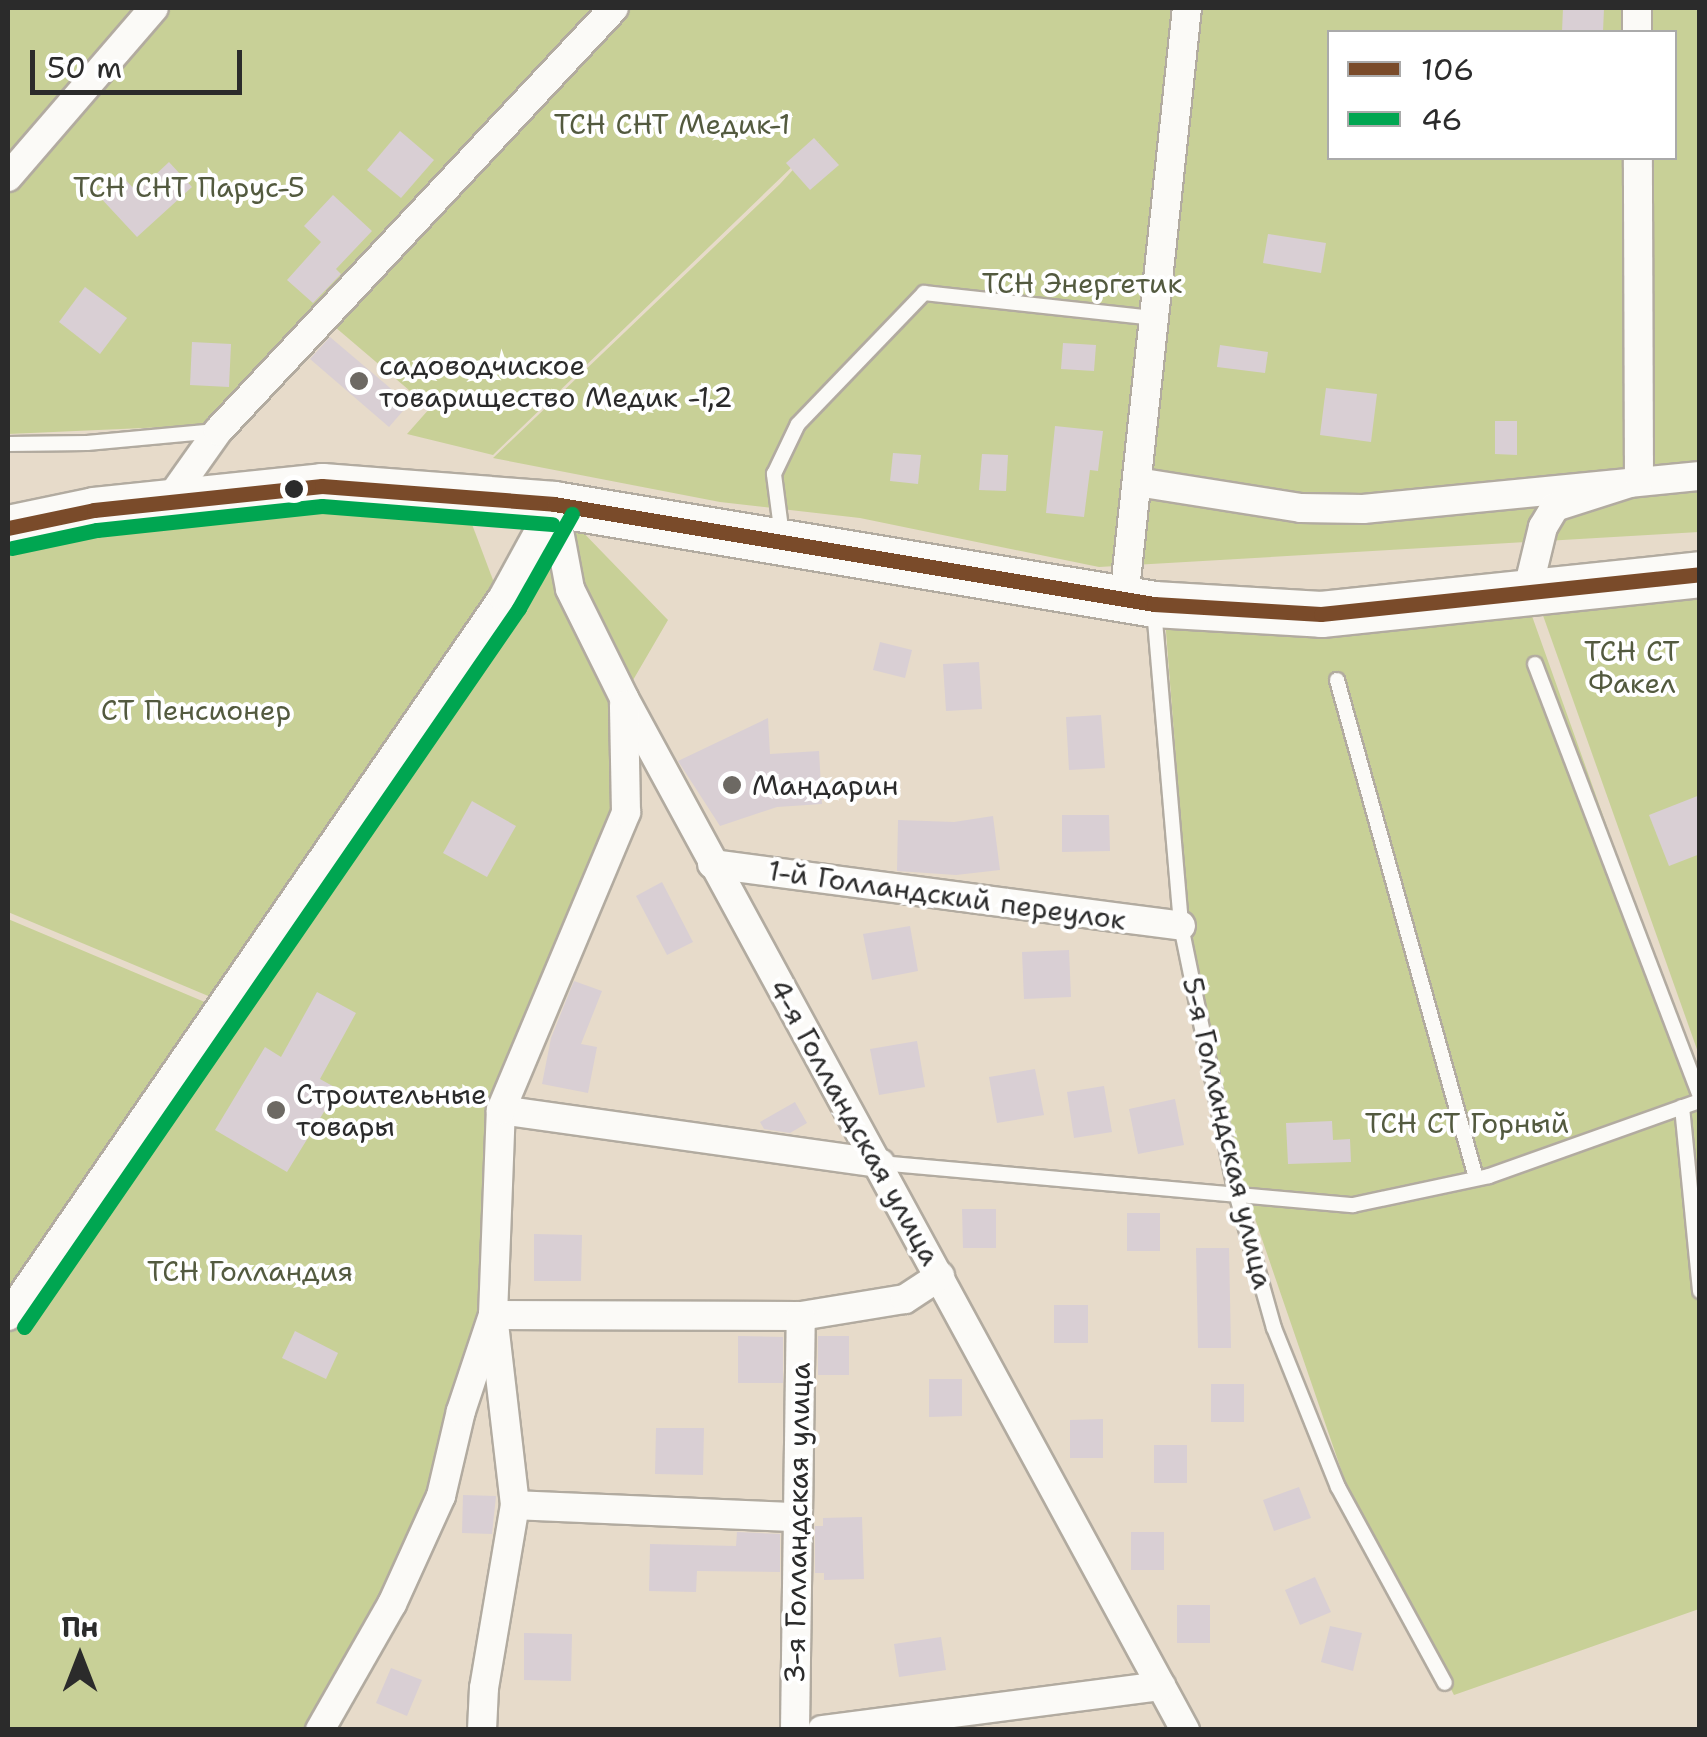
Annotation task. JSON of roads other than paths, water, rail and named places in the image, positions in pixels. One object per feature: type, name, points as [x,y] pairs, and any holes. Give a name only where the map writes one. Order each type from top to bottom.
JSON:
[{"type":"main road","points":[[8,528],[94,510],[322,486],[554,504],[1139,601],[1322,614],[1700,574]]},
{"type":"street","points":[[8,178],[154,8]]},
{"type":"street","points":[[167,503],[218,431],[614,8]]},
{"type":"street","points":[[1139,601],[1137,482],[1187,8]]},
{"type":"street","points":[[1638,160],[1639,480]]},
{"type":"street","points":[[1137,482],[1302,508],[1363,509],[1700,476]]},
{"type":"street","points":[[1527,593],[1543,527],[1555,506],[1639,480]]},
{"type":"street","points":[[8,1316],[503,596],[554,504]]},
{"type":"street","name":"4-я Голландская улица","points":[[554,504],[570,590],[624,698],[1185,1730]]},
{"type":"street","points":[[482,1730],[484,1688],[515,1505],[493,1315],[501,1110],[626,812],[624,698]]},
{"type":"street","name":"1-й Голландский переулок","points":[[712,864],[1181,926]]},
{"type":"street","points":[[501,1110],[880,1163]]},
{"type":"street","points":[[493,1315],[801,1316],[905,1299],[940,1276]]},
{"type":"street","points":[[320,1730],[392,1604],[441,1496],[461,1411],[493,1315]]},
{"type":"street","name":"3-я Голландская улица","points":[[794,1730],[801,1316]]},
{"type":"street","points":[[515,1505],[795,1517]]},
{"type":"street","points":[[822,1730],[1161,1686]]},
{"type":"lane","points":[[783,542],[774,474],[798,424],[924,293],[1152,318]]},
{"type":"lane","points":[[8,444],[86,443],[218,431]]},
{"type":"lane","name":"5-я Голландская улица","points":[[1139,601],[1181,926],[1236,1193],[1274,1328],[1338,1487],[1445,1683]]},
{"type":"lane","points":[[880,1163],[1353,1205],[1476,1178],[1700,1099],[1535,664]]},
{"type":"lane","points":[[1337,680],[1476,1178]]},
{"type":"lane","points":[[1682,1108],[1700,1290]]},
{"type":"place","name":"садоводчиское товарищество Медик -1,2","points":[[359,381]]},
{"type":"place","name":"Мандарин","points":[[732,785]]},
{"type":"place","name":"Строительные товары","points":[[276,1110]]},
{"type":"park label","name":"ТСН СНТ Медик-1","points":[[672,124]]},
{"type":"park label","name":"ТСН СНТ Парус-5","points":[[189,187]]},
{"type":"park label","name":"ТСН Энергетик","points":[[1082,283]]},
{"type":"park label","name":"ТСН СТ Факел","points":[[1632,667]]},
{"type":"park label","name":"СТ Пенсионер","points":[[196,710]]},
{"type":"park label","name":"ТСН СТ Горный","points":[[1467,1123]]},
{"type":"park label","name":"ТСН Голландия","points":[[250,1271]]}]
